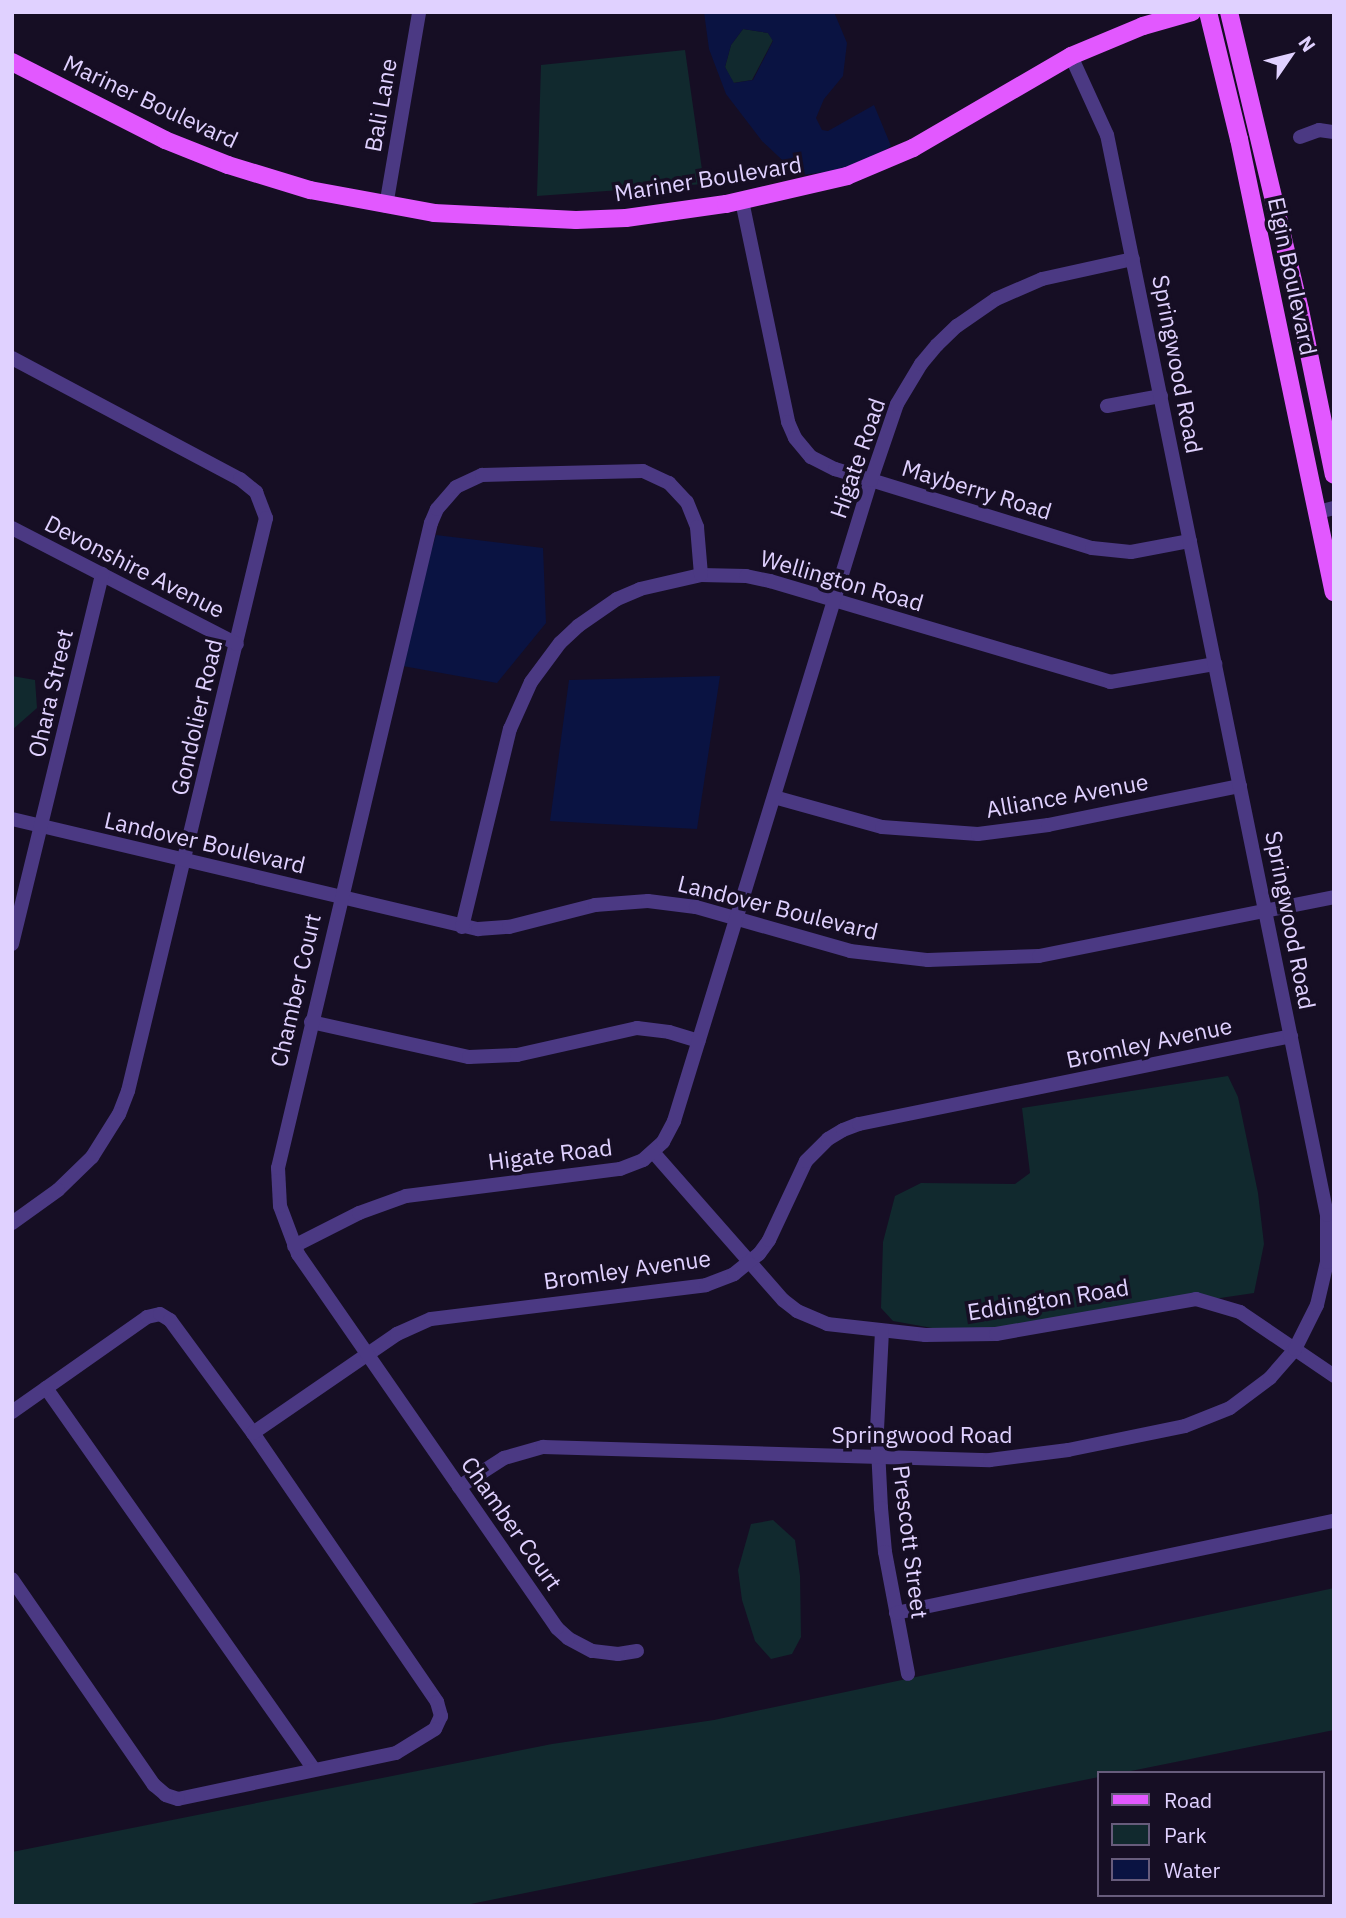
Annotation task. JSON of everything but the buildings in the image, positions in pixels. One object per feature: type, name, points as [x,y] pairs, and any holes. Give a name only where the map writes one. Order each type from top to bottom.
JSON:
[{"type":"main road","name":"Mariner Boulevard","points":[[14,67],[123,121],[213,159],[310,190],[386,206],[475,218],[576,220],[676,212],[742,201],[808,187],[878,165],[933,137],[1071,56],[1143,26],[1192,12]]},
{"type":"main road","name":"Elgin Boulevard","points":[[1208,12],[1326,510],[1334,592]]},
{"type":"main road","name":"Elgin Boulevard","points":[[1229,12],[1300,310],[1334,475]]},
{"type":"street","name":"Bali Lane","points":[[386,206],[419,12]]},
{"type":"street","name":"Springwood Road","points":[[459,1487],[504,1458],[553,1447],[949,1461],[1030,1456],[1185,1426],[1230,1408],[1270,1378],[1294,1349],[1317,1306],[1325,1273],[1327,1214],[1107,135],[1071,56]]},
{"type":"street","points":[[1300,137],[1319,130],[1334,132]]},
{"type":"street","name":"Mayberry Road","points":[[742,201],[791,430],[802,447],[822,464],[1093,548],[1130,552],[1190,541]]},
{"type":"street","name":"Higate Road","points":[[294,1246],[359,1213],[406,1196],[620,1169],[653,1152],[674,1121],[888,425],[908,384],[937,345],[986,305],[1018,288],[1064,273],[1133,259]]},
{"type":"street","name":"Gondolier Road","points":[[12,358],[240,479],[256,492],[265,509],[266,528],[135,1069],[119,1114],[92,1157],[75,1175],[13,1220]]},
{"type":"street","points":[[1107,406],[1161,396]]},
{"type":"street","name":"Chamber Court","points":[[637,1651],[605,1654],[592,1651],[568,1638],[557,1628],[294,1246],[280,1206],[278,1168],[431,523],[437,509],[456,487],[482,475],[630,469],[657,476],[679,492],[693,514],[701,575]]},
{"type":"street","name":"Devonshire Avenue","points":[[12,528],[237,644]]},
{"type":"street","name":"Ohara Street","points":[[12,944],[102,574]]},
{"type":"street","name":"Wellington Road","points":[[462,927],[510,729],[519,706],[545,661],[578,626],[617,599],[664,581],[701,575],[746,576],[770,580],[1099,681],[1126,682],[1215,664]]},
{"type":"street","name":"Alliance Avenue","points":[[774,797],[882,827],[978,834],[1048,825],[1240,786]]},
{"type":"street","name":"Landover Boulevard","points":[[12,819],[462,927],[495,929],[621,901],[673,903],[850,951],[902,958],[966,961],[1039,956],[1334,897]]},
{"type":"street","points":[[311,1022],[469,1057],[517,1055],[637,1028],[669,1032],[699,1041]]},
{"type":"street","name":"Bromley Avenue","points":[[253,1433],[397,1334],[430,1319],[706,1285],[734,1274],[750,1263],[769,1240],[806,1161],[828,1139],[843,1130],[859,1124],[1291,1036]]},
{"type":"street","name":"Eddington Road","points":[[653,1152],[783,1300],[810,1318],[827,1324],[925,1335],[996,1334],[1196,1299],[1240,1312],[1334,1376]]},
{"type":"street","points":[[12,1412],[147,1317],[160,1314],[170,1320],[253,1433],[437,1702],[441,1716],[435,1729],[396,1753],[178,1800],[166,1796],[154,1785],[13,1581]]},
{"type":"street","name":"Prescott Street","points":[[883,1331],[877,1458],[885,1552],[908,1674]]},
{"type":"street","points":[[46,1388],[314,1769]]},
{"type":"street","points":[[895,1613],[1334,1521]]},
{"type":"green space","points":[[743,29],[768,33],[773,40],[752,80],[733,83],[725,67],[731,45]]},
{"type":"green space","points":[[685,50],[704,184],[537,196],[541,65]]},
{"type":"green space","points":[[12,676],[35,680],[37,708],[12,730]]},
{"type":"green space","points":[[1228,1076],[1238,1097],[1258,1193],[1264,1244],[1254,1293],[1031,1326],[949,1331],[893,1321],[881,1308],[883,1242],[895,1196],[921,1183],[1015,1184],[1030,1173],[1022,1108]]},
{"type":"green space","points":[[773,1520],[795,1540],[800,1576],[801,1637],[792,1654],[771,1659],[755,1641],[742,1600],[738,1570],[751,1524]]},
{"type":"green space","points":[[1334,1588],[1334,1730],[1131,1771],[1098,1771],[1098,1777],[461,1906],[12,1906],[12,1852],[552,1744],[714,1720]]},
{"type":"water","points":[[704,12],[834,12],[847,43],[843,76],[824,99],[816,118],[822,130],[828,131],[874,105],[891,146],[868,162],[850,169],[802,175],[794,171],[762,141],[726,94],[709,49]],"holes":[[[743,29],[768,33],[773,41],[753,80],[734,83],[725,67],[731,45]]]},
{"type":"water","points":[[436,535],[543,548],[546,623],[497,683],[397,665]]},
{"type":"water","points":[[720,676],[697,829],[550,821],[569,680]]}]
